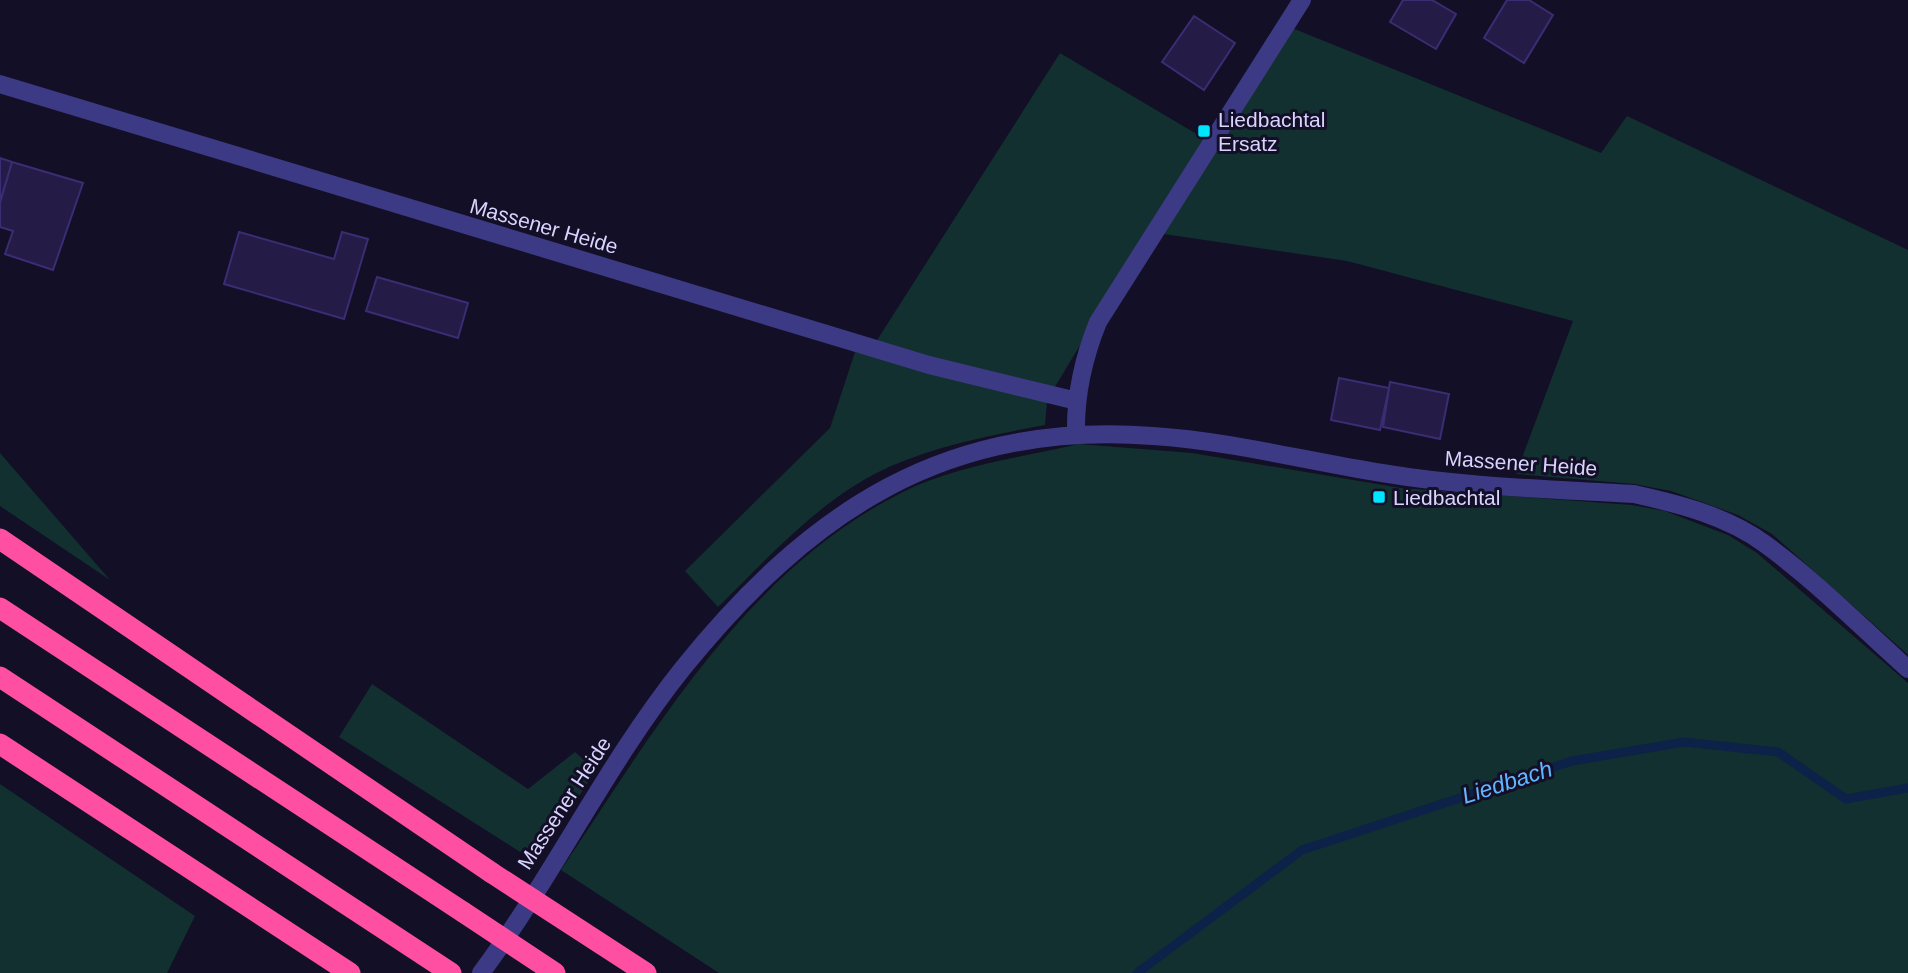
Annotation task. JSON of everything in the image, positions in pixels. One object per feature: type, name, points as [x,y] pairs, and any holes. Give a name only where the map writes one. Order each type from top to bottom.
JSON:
[{"type":"highway","points":[[0,539],[492,873],[646,973]]},
{"type":"highway","points":[[0,608],[555,973]]},
{"type":"highway","points":[[0,677],[451,973]]},
{"type":"highway","points":[[0,744],[350,973]]},
{"type":"street","points":[[1076,435],[1077,401],[1085,354],[1115,291],[1302,0]]},
{"type":"street","name":"Massener Heide","points":[[0,85],[929,365],[1077,401]]},
{"type":"street","name":"Massener Heide","points":[[481,973],[638,731],[681,670],[728,615],[802,542],[856,503],[928,467],[1006,444],[1076,435],[1152,435],[1240,447],[1404,476],[1634,495],[1668,502],[1700,511],[1765,543],[1908,668]]},
{"type":"green space","points":[[1292,28],[1601,153],[1627,116],[1908,250],[1908,655],[1772,534],[1738,515],[1671,491],[1634,484],[1516,474],[1573,321],[1347,261],[1164,234]]},
{"type":"green space","points":[[1060,53],[1205,139],[1053,390],[874,345]]},
{"type":"green space","points":[[855,352],[1047,402],[1045,425],[947,446],[891,466],[866,479],[820,510],[798,529],[718,607],[685,571],[830,428]]},
{"type":"green space","points":[[1079,444],[1192,453],[1401,488],[1632,505],[1665,511],[1728,535],[1757,553],[1908,683],[1908,973],[719,973],[561,870],[632,763],[708,659],[750,610],[796,565],[846,526],[922,483],[966,469]]},
{"type":"green space","points":[[0,453],[110,580],[0,506]]},
{"type":"green space","points":[[372,684],[528,789],[575,752],[596,770],[536,862],[339,737]]},
{"type":"green space","points":[[0,784],[195,916],[167,973],[0,973]]},
{"type":"building","points":[[1403,0],[1432,0],[1456,14],[1436,49],[1390,22]]},
{"type":"building","points":[[1507,0],[1529,0],[1553,15],[1524,63],[1484,38]]},
{"type":"building","points":[[1194,16],[1235,43],[1204,90],[1162,62]]},
{"type":"building","points":[[0,158],[12,162],[0,202]]},
{"type":"building","points":[[12,162],[83,183],[53,270],[5,254],[13,231],[0,227],[0,203]]},
{"type":"building","points":[[239,232],[334,259],[342,232],[368,239],[344,319],[224,284]]},
{"type":"building","points":[[377,277],[468,303],[458,338],[366,311]]},
{"type":"building","points":[[1339,378],[1389,388],[1380,430],[1331,420]]},
{"type":"building","points":[[1390,382],[1449,394],[1440,439],[1383,427]]},
{"type":"waterway","name":"Liedbach","points":[[1137,973],[1302,850],[1572,761],[1684,742],[1778,752],[1846,799],[1908,788]]},
{"type":"place","name":"Liedbachtal Ersatz","points":[[1204,131]]},
{"type":"place","name":"Liedbachtal","points":[[1379,497]]}]
